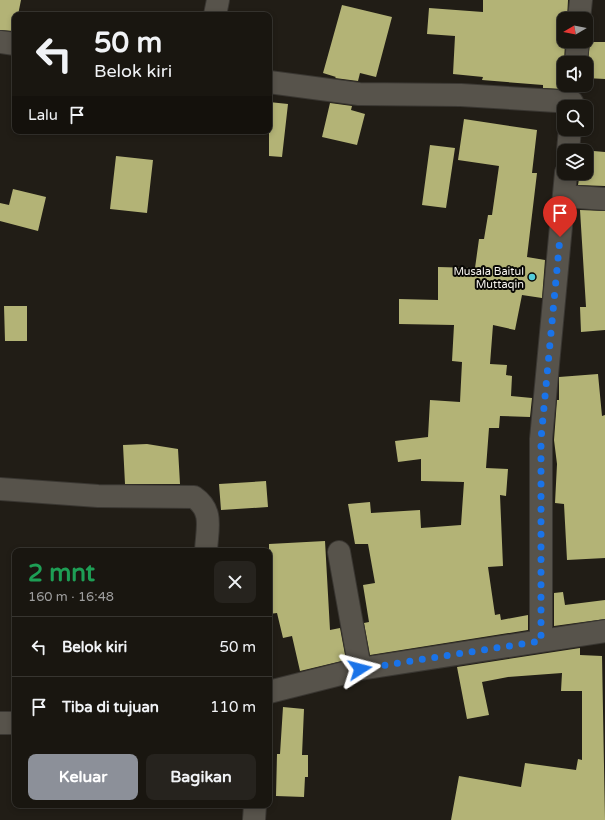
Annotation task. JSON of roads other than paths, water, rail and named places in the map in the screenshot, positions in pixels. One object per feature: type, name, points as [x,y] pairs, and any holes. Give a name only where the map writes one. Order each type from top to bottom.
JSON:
[{"type":"street","points":[[216,12],[218,0]]},
{"type":"street","points":[[580,12],[581,0]]},
{"type":"street","points":[[0,42],[12,44]]},
{"type":"street","points":[[272,82],[359,94],[573,98]]},
{"type":"street","points":[[541,641],[541,439],[565,180]]},
{"type":"street","points":[[564,196],[605,199]]},
{"type":"street","points":[[0,489],[98,496],[194,497],[203,504],[208,513],[206,548]]},
{"type":"street","points":[[339,552],[360,669]]},
{"type":"street","points":[[272,691],[360,669],[605,631]]},
{"type":"street","points":[[0,723],[12,723]]},
{"type":"street","points":[[254,820],[255,808]]},
{"type":"place","name":"Musala Baitul Muttaqin","points":[[532,277]]}]
